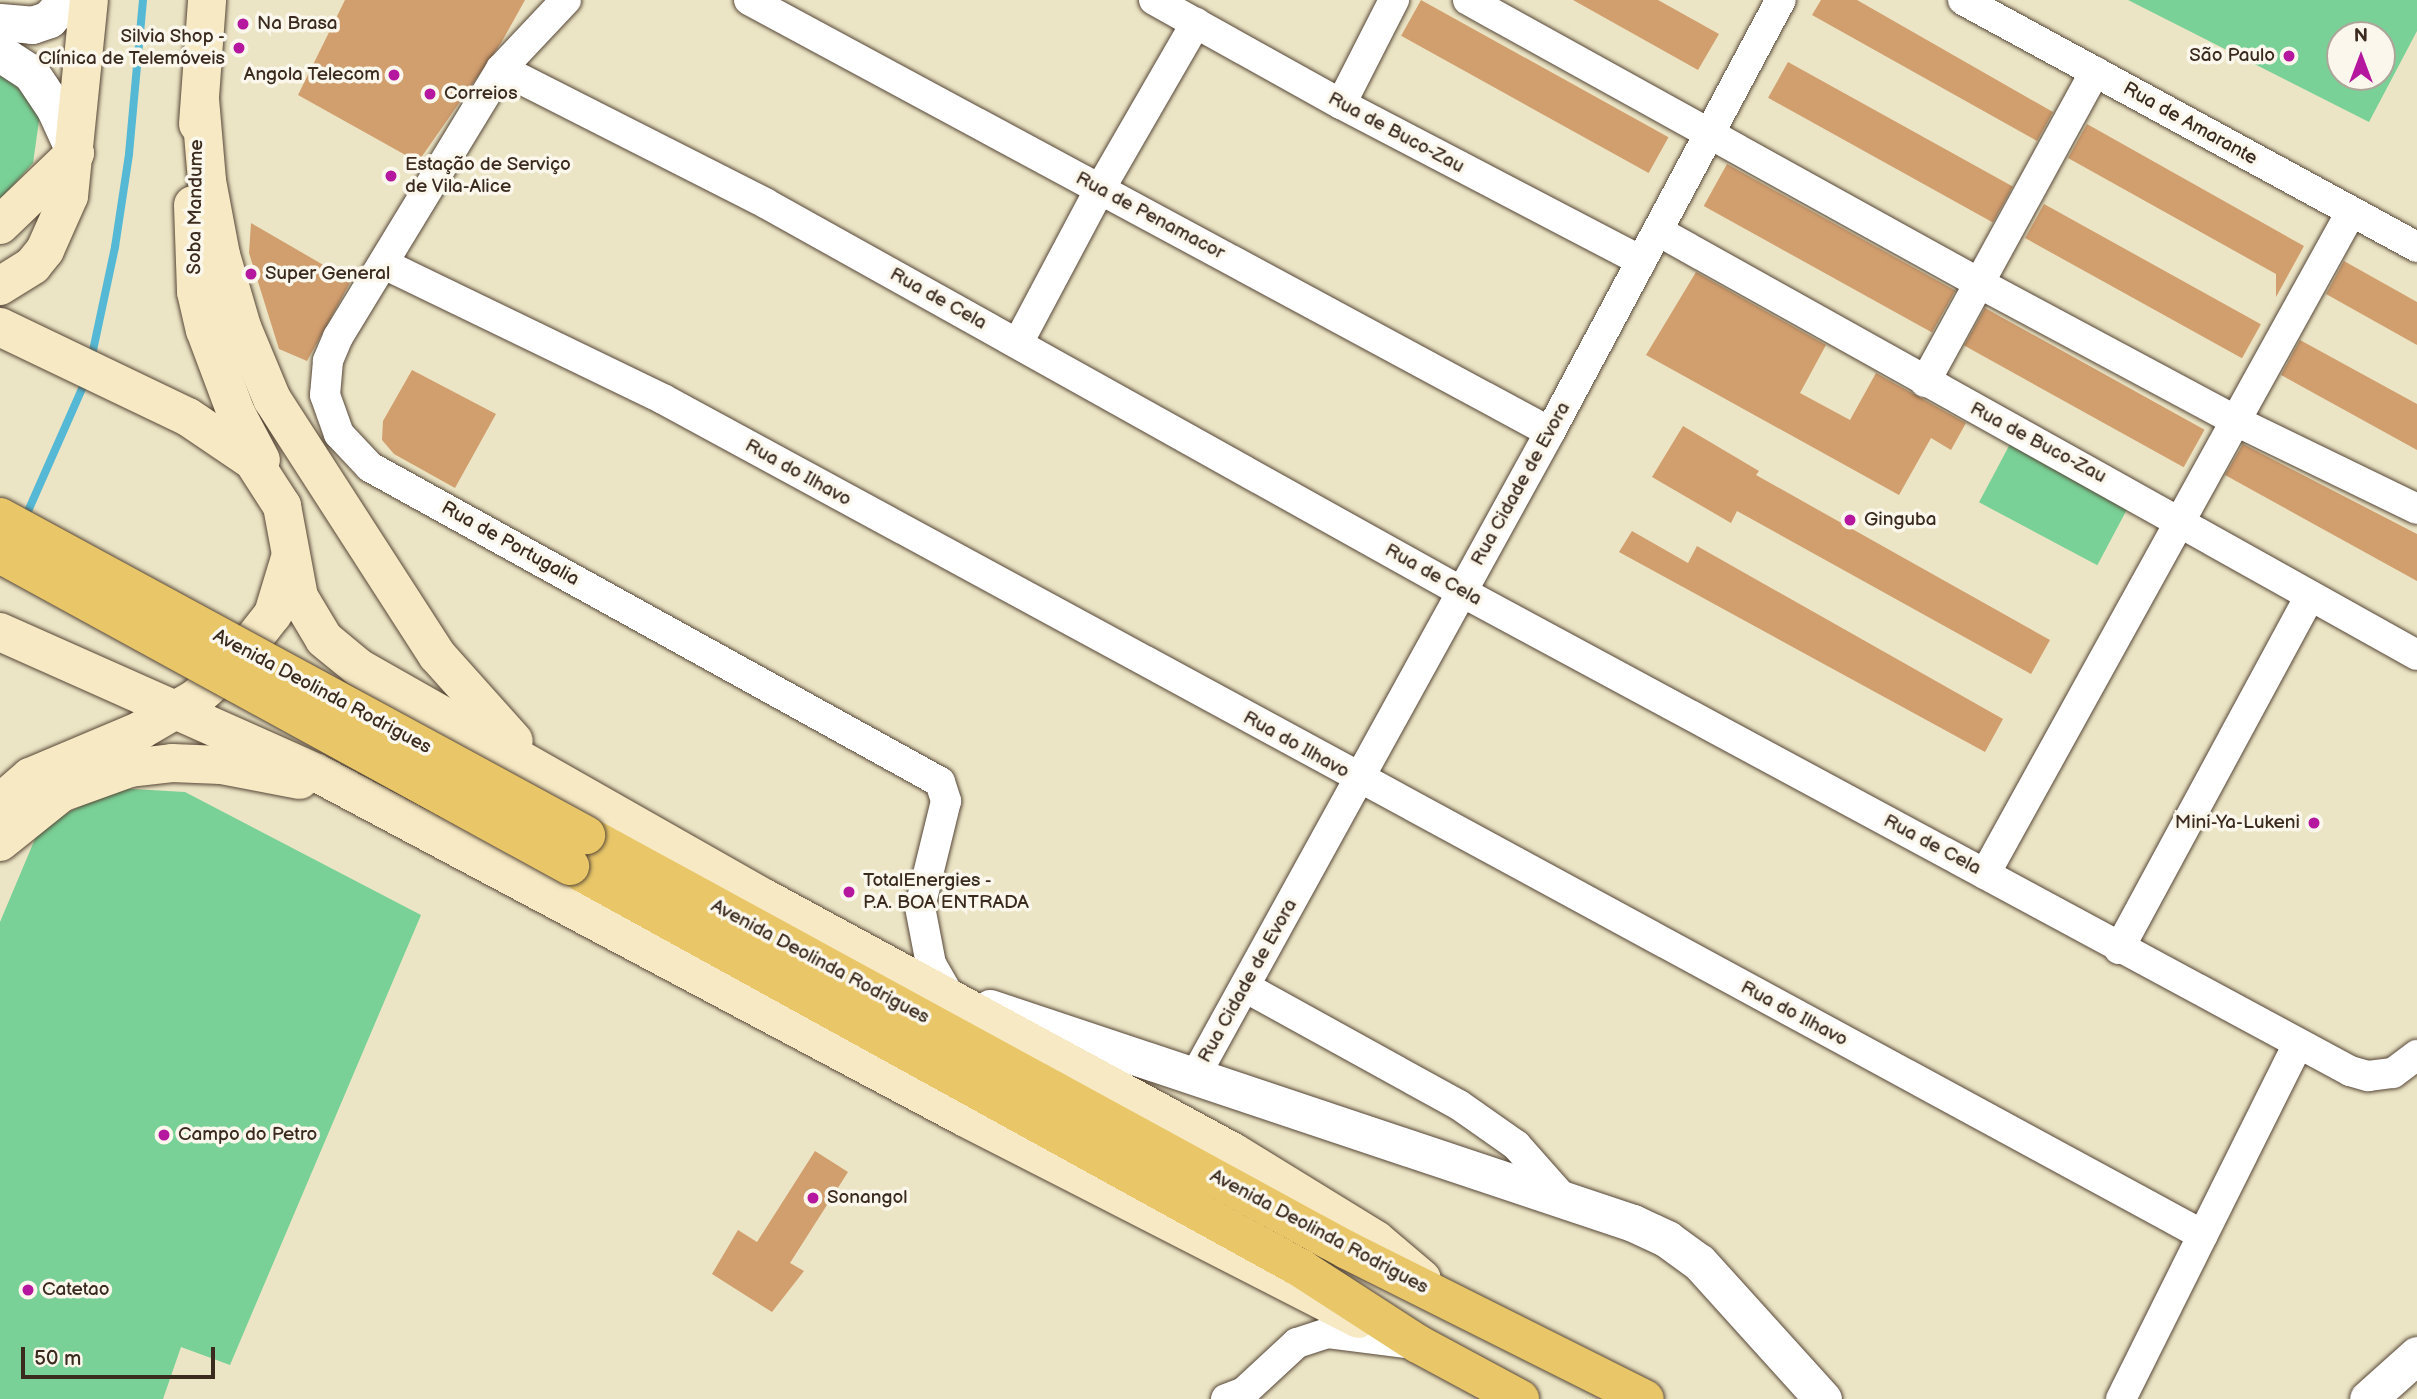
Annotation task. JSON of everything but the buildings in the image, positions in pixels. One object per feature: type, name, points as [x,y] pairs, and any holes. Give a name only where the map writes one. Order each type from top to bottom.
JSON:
[{"type":"highway","name":"Avenida Deolinda Rodrigues","points":[[0,517],[1447,1301],[1645,1399]]},
{"type":"highway","name":"Avenida Deolinda Rodrigues","points":[[0,554],[588,837],[1291,1262],[1418,1344],[1520,1399]]},
{"type":"main road","points":[[0,286],[33,265],[45,250],[69,196],[89,0]]},
{"type":"main road","name":"Soba Mandume","points":[[208,0],[193,182],[196,292],[218,369],[282,506],[299,597],[324,639],[359,668],[588,837]]},
{"type":"main road","points":[[200,99],[207,181],[224,268],[242,327],[278,410],[403,608],[474,701],[515,741],[588,837],[948,995],[1233,1152],[1376,1240],[1447,1301]]},
{"type":"main road","points":[[0,225],[75,153]]},
{"type":"main road","points":[[15,333],[188,417],[232,443],[271,483]]},
{"type":"main road","points":[[0,803],[30,777],[141,730],[196,698],[255,639],[279,601],[290,556]]},
{"type":"main road","points":[[0,632],[172,711],[272,750],[359,799],[1311,1297],[1418,1344]]},
{"type":"main road","points":[[0,842],[61,793],[130,768],[172,763],[221,765],[287,777],[359,799]]},
{"type":"street","points":[[0,22],[32,25],[49,19],[66,0]]},
{"type":"street","name":"Rua de Portugalia","points":[[566,0],[501,69],[328,361],[326,395],[339,434],[370,467],[940,782],[946,801],[920,908],[931,964],[948,995]]},
{"type":"street","name":"Rua de Penamacor","points":[[749,0],[1550,432]]},
{"type":"street","name":"Rua de Buco-Zau","points":[[1154,0],[1340,104],[1640,261]]},
{"type":"street","points":[[1340,104],[1394,0]]},
{"type":"street","points":[[1468,0],[1979,283],[2238,422],[2417,509]]},
{"type":"street","name":"Rua Cidade de Evora","points":[[1195,1076],[1550,432],[1781,0]]},
{"type":"street","name":"Rua de Amarante","points":[[1962,0],[2417,247]]},
{"type":"street","points":[[1018,343],[1100,189],[1196,23]]},
{"type":"street","points":[[0,53],[32,73],[55,109],[75,153]]},
{"type":"street","name":"Rua de Cela","points":[[501,69],[765,203],[1462,592],[2119,949],[2298,1044],[2393,1079]]},
{"type":"street","points":[[1925,382],[2095,72]]},
{"type":"street","points":[[1985,874],[2238,422],[2351,212]]},
{"type":"street","name":"Rua de Buco-Zau","points":[[1658,231],[1925,382],[2183,521],[2309,598],[2417,655]]},
{"type":"street","name":"Rua do Ilhavo","points":[[384,264],[663,399],[2203,1235]]},
{"type":"street","points":[[2119,949],[2309,598]]},
{"type":"street","points":[[1245,987],[1459,1105],[1516,1144],[1563,1198]]},
{"type":"street","points":[[948,995],[1633,1223],[1667,1239],[1699,1262],[1823,1399]]},
{"type":"street","points":[[2121,1399],[2298,1044]]},
{"type":"street","points":[[2393,1079],[2417,1055]]},
{"type":"street","points":[[1226,1399],[1244,1392],[1297,1343],[1328,1333],[1418,1344]]},
{"type":"street","points":[[2342,1399],[2405,1364]]},
{"type":"street","points":[[2368,1399],[2405,1364]]},
{"type":"green space","name":"São Paulo","points":[[2128,0],[2417,0],[2417,31],[2396,71],[2396,21],[2326,21],[2326,91],[2385,91],[2369,122]]},
{"type":"green space","points":[[0,67],[40,114],[33,163],[0,200]]},
{"type":"green space","points":[[2010,444],[2128,507],[2097,565],[1979,502]]},
{"type":"green space","name":"Campo do Petro","points":[[116,788],[185,792],[421,915],[230,1365],[181,1347],[163,1399],[0,1399],[0,922],[40,827]]},
{"type":"waterway","points":[[91,360],[115,247],[129,154],[143,0]]},
{"type":"waterway","points":[[25,518],[86,380]]},
{"type":"place","name":"Na Brasa","points":[[243,24]]},
{"type":"place","name":"Silvia Shop - Clínica de Telemóveis","points":[[239,48]]},
{"type":"place","name":"São Paulo","points":[[2289,56]]},
{"type":"place","name":"Angola Telecom","points":[[394,75]]},
{"type":"place","name":"Correios","points":[[430,94]]},
{"type":"place","name":"Estação de Serviço de Vila-Alice","points":[[391,176]]},
{"type":"place","name":"Super General","points":[[251,274]]},
{"type":"place","name":"Ginguba","points":[[1850,520]]},
{"type":"place","name":"Mini-Ya-Lukeni","points":[[2314,823]]},
{"type":"place","name":"TotalEnergies - P.A. BOA ENTRADA","points":[[849,892]]},
{"type":"place","name":"Campo do Petro","points":[[164,1135]]},
{"type":"place","name":"Sonangol","points":[[813,1198]]},
{"type":"place","name":"Catetao","points":[[28,1290]]}]
